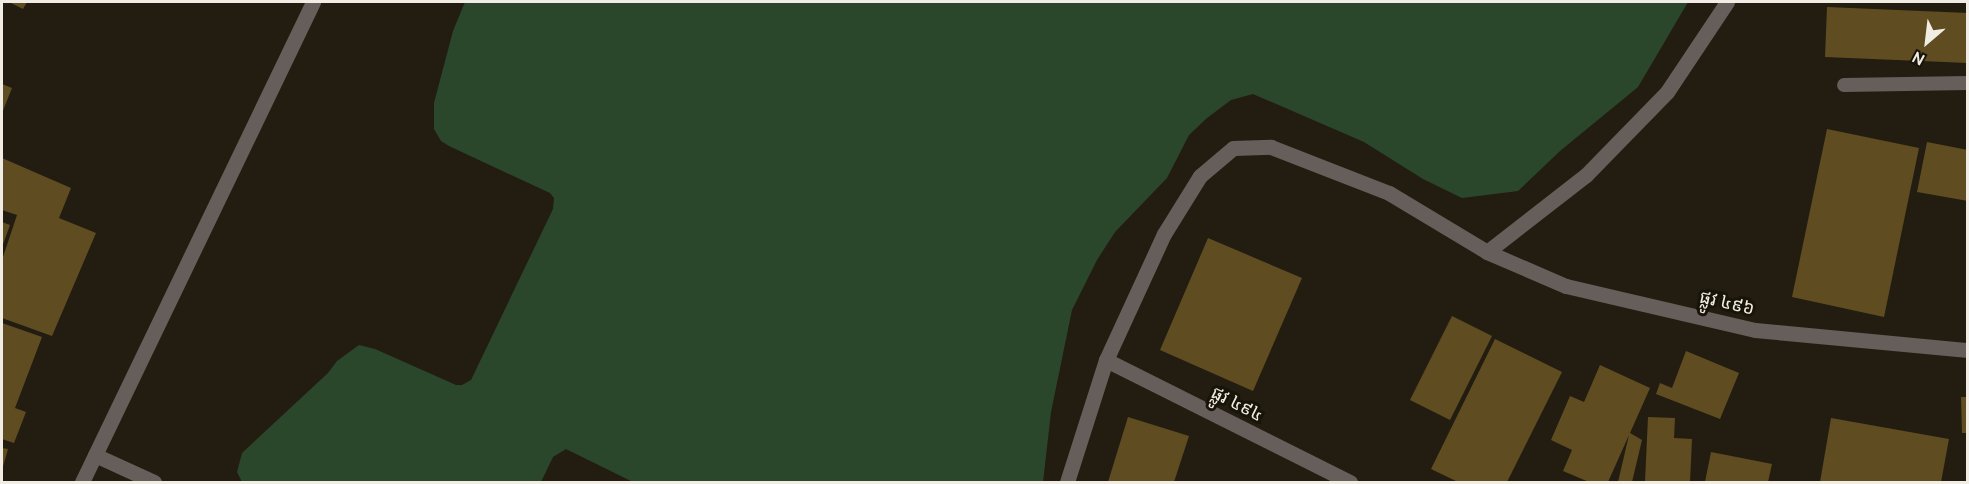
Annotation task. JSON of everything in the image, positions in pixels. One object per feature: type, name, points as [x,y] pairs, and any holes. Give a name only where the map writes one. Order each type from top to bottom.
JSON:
[{"type":"street","points":[[82,483],[313,2]]},
{"type":"street","points":[[1487,252],[1586,175],[1667,92],[1727,2]]},
{"type":"street","name":"ផ្លូវ ៤៩៦","points":[[1067,483],[1106,360],[1164,234],[1200,176],[1233,148],[1271,147],[1389,193],[1487,252],[1566,286],[1755,330],[1968,350]]},
{"type":"street","name":"ផ្លូវ ៤៩៤","points":[[1106,360],[1350,483]]},
{"type":"street","points":[[95,455],[154,483]]},
{"type":"lane","points":[[1844,85],[1968,83]]},
{"type":"green space","points":[[465,2],[1688,2],[1638,87],[1560,151],[1518,191],[1462,198],[1423,179],[1364,142],[1253,94],[1231,100],[1189,135],[1167,178],[1115,232],[1097,260],[1072,310],[1051,412],[1043,482],[633,482],[566,449],[553,457],[541,482],[242,482],[237,472],[242,453],[328,373],[337,361],[359,345],[375,349],[456,385],[462,385],[471,380],[553,209],[554,198],[550,193],[449,146],[441,141],[434,129],[434,103],[453,31]]},
{"type":"building","points":[[9,2],[27,2],[23,9]]},
{"type":"building","points":[[1827,7],[1968,13],[1968,63],[1825,57]]},
{"type":"building","points":[[2,84],[12,88],[2,113]]},
{"type":"building","points":[[1827,129],[1919,148],[1884,317],[1792,297]]},
{"type":"building","points":[[1927,142],[1968,150],[1968,201],[1917,192]]},
{"type":"building","points":[[2,158],[71,188],[59,218],[96,233],[52,336],[2,318],[2,260],[17,215],[2,210]]},
{"type":"building","points":[[2,222],[10,225],[2,247]]},
{"type":"building","points":[[1208,238],[1302,278],[1253,391],[1160,350]]},
{"type":"building","points":[[1452,316],[1492,336],[1450,420],[1410,400]]},
{"type":"building","points":[[2,323],[42,337],[15,408],[26,412],[14,443],[2,439]]},
{"type":"building","points":[[1495,339],[1562,372],[1507,482],[1458,482],[1431,469]]},
{"type":"building","points":[[1686,351],[1739,373],[1720,419],[1656,394],[1660,383],[1672,388]]},
{"type":"building","points":[[1600,365],[1650,388],[1630,433],[1642,440],[1632,482],[1618,482],[1629,435],[1608,482],[1589,482],[1563,471],[1572,450],[1551,440],[1570,396],[1584,402]]},
{"type":"building","points":[[1961,397],[1968,397],[1968,433],[1962,433]]},
{"type":"building","points":[[1128,417],[1189,436],[1174,482],[1108,482]]},
{"type":"building","points":[[1648,417],[1675,418],[1674,438],[1692,439],[1690,482],[1645,482]]},
{"type":"building","points":[[1831,418],[1949,439],[1941,482],[1820,482]]},
{"type":"building","points":[[2,448],[8,449],[2,470]]},
{"type":"building","points":[[1711,452],[1772,464],[1768,482],[1705,482]]}]
